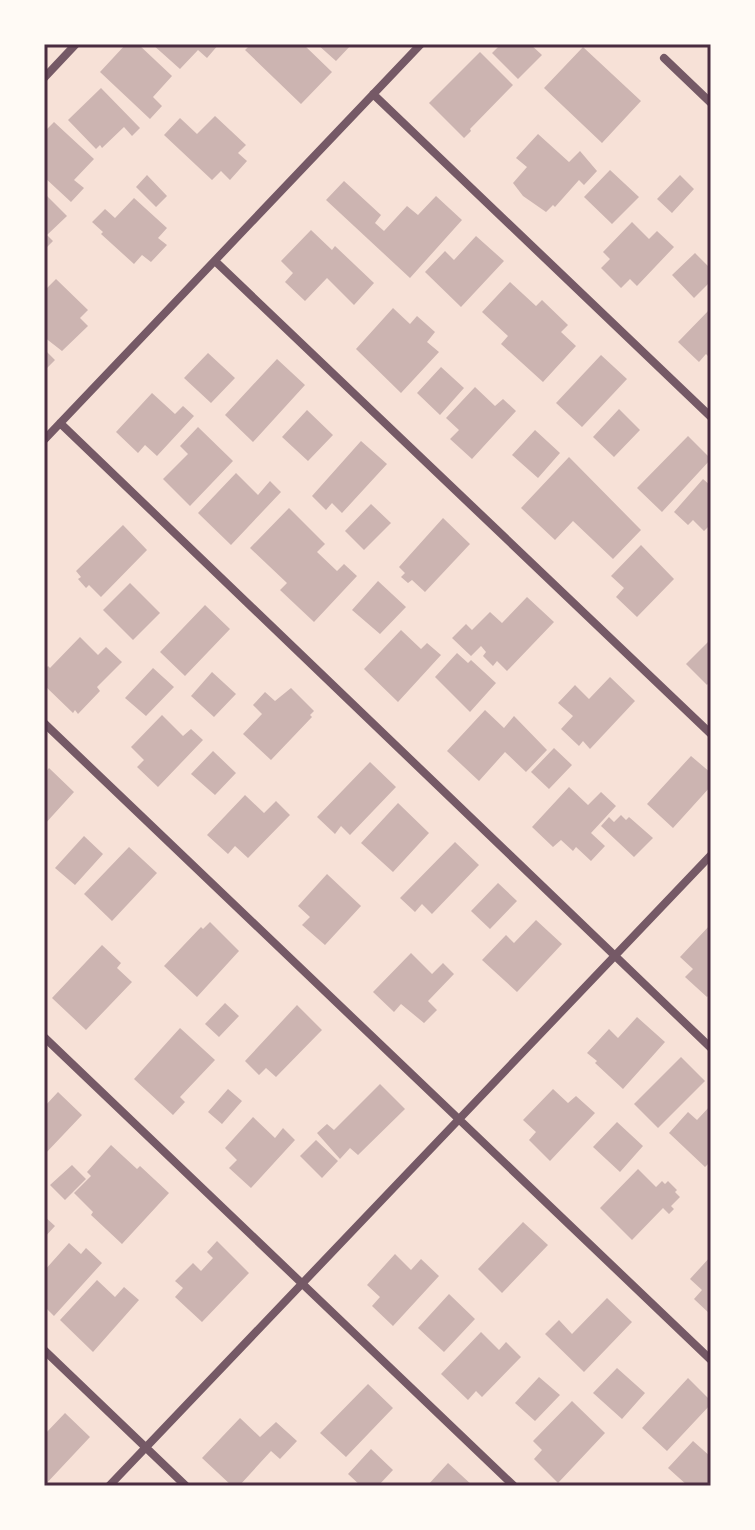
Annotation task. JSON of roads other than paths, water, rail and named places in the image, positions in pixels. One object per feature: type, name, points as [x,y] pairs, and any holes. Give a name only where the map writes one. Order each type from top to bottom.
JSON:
[{"type":"street","points":[[44,78],[76,44]]},
{"type":"street","points":[[44,440],[421,44]]},
{"type":"street","points":[[664,58],[711,103]]},
{"type":"street","points":[[373,94],[711,417]]},
{"type":"street","points":[[215,261],[711,734]]},
{"type":"street","points":[[60,423],[711,1048]]},
{"type":"street","points":[[44,723],[711,1360]]},
{"type":"street","points":[[109,1486],[711,855]]},
{"type":"street","points":[[44,1037],[514,1486]]},
{"type":"street","points":[[44,1350],[186,1486]]}]
